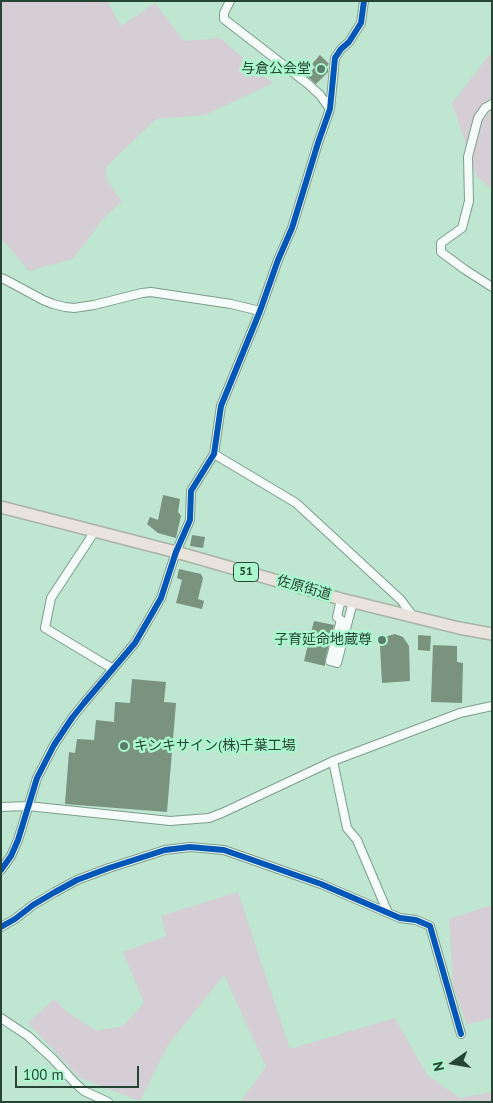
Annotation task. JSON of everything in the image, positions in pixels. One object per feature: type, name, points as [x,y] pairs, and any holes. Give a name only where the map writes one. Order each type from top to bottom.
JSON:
[{"type":"highway","name":"佐原街道","points":[[1,506],[347,600],[459,628],[492,634]]},
{"type":"street","points":[[230,1],[224,13],[224,19],[308,84],[320,95],[330,109]]},
{"type":"street","points":[[1,870],[11,856],[18,840],[42,767],[54,745],[72,718],[135,643],[161,598],[176,552],[190,520],[191,491],[214,454],[221,406],[292,228],[330,109],[335,58],[349,42],[361,23],[364,1]]},
{"type":"street","points":[[492,104],[485,108],[478,118],[468,157],[469,201],[462,228],[442,243],[442,252],[492,287]]},
{"type":"street","points":[[1,278],[43,300],[65,307],[74,308],[94,305],[151,292],[231,304],[260,311]]},
{"type":"street","points":[[214,454],[296,503],[401,600],[412,616]]},
{"type":"street","points":[[95,531],[51,598],[45,628],[113,669]]},
{"type":"street","points":[[347,600],[337,663],[330,661],[340,620],[337,617],[347,600]]},
{"type":"street","points":[[1,807],[28,806],[170,821],[208,818],[333,761],[460,713],[492,706]]},
{"type":"street","points":[[333,761],[346,828],[357,840],[388,912]]},
{"type":"street","points":[[1,927],[15,920],[33,905],[77,880],[109,868],[165,850],[190,848],[224,850],[321,884],[400,918],[416,920],[430,926],[461,1034]]},
{"type":"street","points":[[1,1018],[28,1036],[53,1058],[84,1091],[108,1102]]},
{"type":"shaded area","points":[[1,1],[107,1],[121,26],[155,3],[184,41],[220,38],[273,83],[205,115],[156,119],[107,166],[106,179],[122,201],[103,219],[73,259],[29,271],[1,238]]},
{"type":"shaded area","points":[[492,52],[492,189],[477,177],[452,103]]},
{"type":"shaded area","points":[[238,892],[290,1049],[395,1018],[427,1075],[460,1098],[492,1092],[492,1102],[240,1102],[266,1067],[224,975],[168,1045],[140,1101],[80,1078],[28,1023],[54,999],[67,1012],[97,1031],[123,1026],[144,1003],[123,952],[166,936],[161,916]]},
{"type":"shaded area","points":[[492,905],[492,1018],[467,1025],[453,986],[449,919]]},
{"type":"building","name":"与倉公会堂","points":[[320,55],[329,64],[326,67],[328,72],[316,84],[307,76],[315,67],[312,64]]},
{"type":"building","points":[[163,495],[180,499],[178,512],[181,516],[176,538],[158,533],[147,524],[150,517],[158,520]]},
{"type":"building","points":[[192,535],[205,537],[203,548],[190,546]]},
{"type":"building","points":[[179,569],[201,574],[203,578],[198,599],[204,601],[202,609],[176,603],[182,580],[177,578]]},
{"type":"building","points":[[314,621],[334,625],[325,666],[304,661]]},
{"type":"building","points":[[395,634],[403,637],[409,646],[410,681],[382,683],[380,646],[384,639]]},
{"type":"building","points":[[418,635],[431,636],[430,651],[418,650]]},
{"type":"building","points":[[433,645],[457,646],[457,662],[463,663],[462,703],[431,702]]},
{"type":"building","name":"キンキサイン(株)千葉工場","points":[[132,679],[166,682],[164,702],[176,703],[167,812],[65,804],[69,752],[75,753],[77,739],[94,740],[96,720],[114,722],[115,702],[130,703]]},
{"type":"cycle path","points":[[1,870],[11,856],[18,840],[37,778],[54,745],[72,718],[135,643],[161,598],[176,552],[190,520],[191,491],[214,454],[221,406],[292,228],[330,109],[335,58],[349,42],[361,23],[364,1]]},
{"type":"cycle path","points":[[1,927],[55,892],[77,880],[109,868],[165,850],[190,847],[224,850],[321,884],[400,918],[416,920],[430,926],[461,1034]]},
{"type":"place","name":"与倉公会堂","points":[[321,69]]},
{"type":"place","name":"子育延命地蔵尊","points":[[382,640]]},
{"type":"place","name":"キンキサイン(株)千葉工場","points":[[124,746]]}]
